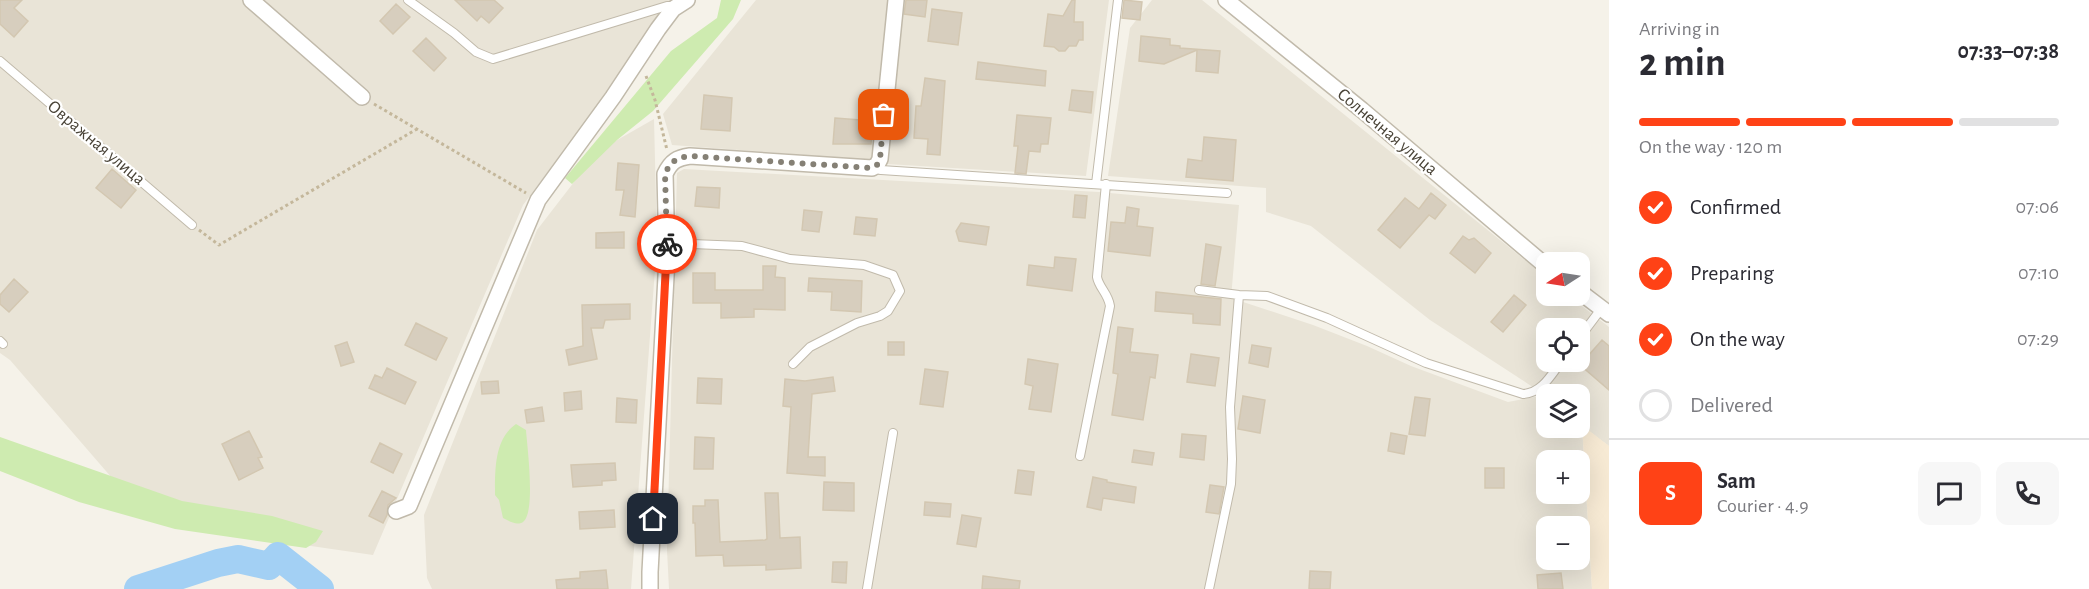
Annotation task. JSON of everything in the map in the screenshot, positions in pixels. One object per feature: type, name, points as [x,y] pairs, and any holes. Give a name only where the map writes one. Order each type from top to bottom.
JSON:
[{"type":"street","points":[[250,0],[362,97]]},
{"type":"street","points":[[650,589],[667,243],[665,174],[670,164],[679,158],[690,156],[875,166],[880,159],[896,0]]},
{"type":"street","name":"Солнечная улица","points":[[1226,0],[1362,110],[1536,258]]},
{"type":"street","points":[[396,512],[409,506],[538,200],[658,29],[682,3]]},
{"type":"street","points":[[1590,300],[1605,311]]},
{"type":"lane","points":[[408,0],[476,52],[493,59],[682,3]]},
{"type":"lane","points":[[1096,183],[1119,0]]},
{"type":"lane","name":"Овражная улица","points":[[0,61],[192,225]]},
{"type":"lane","points":[[875,166],[880,170],[1227,193]]},
{"type":"lane","points":[[1080,456],[1110,306],[1109,297],[1098,284],[1097,277],[1106,184]]},
{"type":"lane","points":[[667,243],[742,246],[790,259],[864,265],[893,275],[900,291],[888,311],[857,323],[810,347],[793,364]]},
{"type":"lane","points":[[1199,290],[1267,296],[1343,325],[1426,363],[1523,394],[1529,394],[1542,387],[1553,372]]},
{"type":"lane","points":[[1209,589],[1231,484],[1230,407],[1239,295]]},
{"type":"lane","points":[[1590,327],[1605,311]]},
{"type":"lane","points":[[867,589],[893,434]]},
{"type":"path","points":[[636,62],[649,81],[670,164]]},
{"type":"path","points":[[362,97],[538,200]]},
{"type":"path","points":[[192,225],[219,244],[417,129]]},
{"type":"shaded area","points":[[0,0],[677,0],[523,205],[373,555],[311,546],[214,521],[118,485],[10,360],[0,353]]},
{"type":"shaded area","points":[[756,0],[892,0],[873,160],[672,145],[663,114]]},
{"type":"shaded area","points":[[904,0],[1109,0],[1086,176],[887,164]]},
{"type":"shaded area","points":[[1152,0],[1202,0],[1536,269],[1536,306],[1582,306],[1609,327],[1609,446],[1590,432],[1590,384],[1536,384],[1536,389],[1430,320],[1311,226],[1266,212],[1266,188],[1108,176],[1130,28]]},
{"type":"shaded area","points":[[654,119],[657,243],[631,589],[432,589],[427,578],[424,515],[537,230],[598,151]]},
{"type":"shaded area","points":[[684,169],[1099,192],[1239,205],[1231,298],[1313,325],[1411,366],[1508,402],[1536,397],[1536,438],[1583,438],[1583,450],[1536,450],[1536,504],[1587,504],[1588,516],[1536,516],[1536,570],[1590,570],[1590,556],[1592,589],[669,589],[667,550],[677,173]]},
{"type":"shaded area","points":[[1590,431],[1609,446],[1609,589],[1592,589],[1590,516],[1588,516],[1587,504],[1590,504],[1590,450],[1584,450],[1583,438],[1590,438]]},
{"type":"green space","points":[[721,0],[741,0],[733,19],[653,111],[617,140],[572,184],[565,178],[671,51],[717,18]]},
{"type":"green space","points":[[516,424],[526,430],[530,481],[529,509],[526,518],[521,523],[503,518],[499,500],[495,495],[497,456],[503,438]]},
{"type":"green space","points":[[0,437],[182,501],[272,516],[323,531],[316,542],[306,548],[175,529],[79,502],[0,471]]},
{"type":"building","points":[[0,0],[22,0],[14,8],[28,21],[14,37],[0,24]]},
{"type":"building","points":[[455,0],[494,0],[503,8],[489,23],[481,16],[477,21]]},
{"type":"building","points":[[906,0],[927,0],[925,17],[904,14]]},
{"type":"building","points":[[1072,0],[1075,0],[1074,22],[1083,22],[1083,40],[1079,40],[1076,46],[1069,46],[1065,51],[1044,46],[1048,14],[1063,16]]},
{"type":"building","points":[[1124,0],[1142,2],[1140,20],[1122,18]]},
{"type":"building","points":[[396,4],[410,17],[393,34],[380,21]]},
{"type":"building","points":[[932,9],[962,13],[958,45],[928,41]]},
{"type":"building","points":[[1141,36],[1170,39],[1170,45],[1180,46],[1180,48],[1220,51],[1218,73],[1196,71],[1197,50],[1164,64],[1139,61]]},
{"type":"building","points":[[426,38],[446,58],[434,71],[413,51]]},
{"type":"building","points":[[978,62],[1046,71],[1045,86],[976,79]]},
{"type":"building","points":[[925,78],[945,81],[940,155],[927,154],[928,139],[914,138],[916,106],[921,106]]},
{"type":"building","points":[[1072,90],[1093,92],[1091,113],[1069,110]]},
{"type":"building","points":[[704,95],[732,98],[730,131],[701,129]]},
{"type":"building","points":[[1017,115],[1051,118],[1048,144],[1041,144],[1040,152],[1029,151],[1026,174],[1015,173],[1018,146],[1014,146]]},
{"type":"building","points":[[835,118],[873,121],[871,144],[833,144]]},
{"type":"building","points":[[1204,137],[1236,140],[1233,181],[1186,177],[1188,159],[1202,161]]},
{"type":"building","points":[[618,163],[639,165],[635,217],[620,215],[624,190],[616,190]]},
{"type":"building","points":[[112,169],[136,190],[121,208],[96,188]]},
{"type":"building","points":[[697,187],[720,188],[719,208],[695,206]]},
{"type":"building","points":[[1431,193],[1446,205],[1435,219],[1429,215],[1400,248],[1378,230],[1405,198],[1419,209]]},
{"type":"building","points":[[1075,195],[1087,196],[1085,218],[1073,217]]},
{"type":"building","points":[[1127,207],[1139,209],[1137,226],[1153,228],[1150,256],[1108,251],[1111,222],[1125,223]]},
{"type":"building","points":[[804,210],[822,212],[819,232],[802,230]]},
{"type":"building","points":[[856,217],[877,219],[875,236],[854,234]]},
{"type":"building","points":[[961,223],[989,227],[986,245],[959,241],[956,231]]},
{"type":"building","points":[[624,232],[624,248],[596,248],[596,233]]},
{"type":"building","points":[[1463,236],[1469,240],[1474,238],[1491,253],[1475,273],[1450,253]]},
{"type":"building","points":[[1206,244],[1221,247],[1215,286],[1201,284]]},
{"type":"building","points":[[1055,257],[1076,259],[1072,291],[1027,285],[1029,265],[1054,268]]},
{"type":"building","points":[[763,266],[776,266],[775,277],[785,278],[785,310],[754,309],[754,317],[721,318],[721,303],[693,303],[693,273],[715,273],[715,290],[763,290]]},
{"type":"building","points":[[809,278],[862,281],[861,312],[831,310],[832,292],[808,291]]},
{"type":"building","points":[[14,279],[28,292],[9,312],[0,304],[0,295]]},
{"type":"building","points":[[1156,292],[1221,299],[1220,325],[1193,323],[1193,314],[1155,311]]},
{"type":"building","points":[[1514,295],[1526,305],[1503,332],[1491,322]]},
{"type":"building","points":[[630,304],[630,319],[605,320],[603,328],[591,328],[597,359],[569,365],[566,350],[583,346],[582,305]]},
{"type":"building","points":[[416,323],[447,338],[436,360],[405,345]]},
{"type":"building","points":[[1118,327],[1133,329],[1130,352],[1158,355],[1155,378],[1150,377],[1143,420],[1112,415],[1118,374],[1113,373]]},
{"type":"building","points":[[1602,340],[1609,346],[1609,390],[1588,372],[1590,372],[1590,354]]},
{"type":"building","points":[[347,342],[354,362],[341,366],[335,346]]},
{"type":"building","points":[[888,342],[904,342],[904,355],[888,355]]},
{"type":"building","points":[[1252,345],[1271,348],[1268,367],[1249,363]]},
{"type":"building","points":[[1191,354],[1219,358],[1215,386],[1187,382]]},
{"type":"building","points":[[1028,359],[1058,364],[1051,412],[1029,409],[1033,386],[1025,384]]},
{"type":"building","points":[[387,368],[416,382],[405,404],[369,388],[375,375],[382,378]]},
{"type":"building","points":[[925,369],[948,372],[943,407],[920,404]]},
{"type":"building","points":[[833,377],[835,391],[812,394],[808,457],[825,457],[825,476],[787,473],[791,407],[783,406],[785,379],[805,381]]},
{"type":"building","points":[[698,378],[722,379],[721,404],[697,403]]},
{"type":"building","points":[[498,381],[499,393],[482,394],[481,382]]},
{"type":"building","points":[[581,391],[582,409],[565,411],[564,393]]},
{"type":"building","points":[[1243,396],[1265,400],[1260,433],[1238,429]]},
{"type":"building","points":[[1415,397],[1430,399],[1425,436],[1409,434]]},
{"type":"building","points":[[617,398],[637,400],[636,423],[616,422]]},
{"type":"building","points":[[542,407],[544,421],[527,423],[525,410]]},
{"type":"building","points":[[249,431],[262,457],[258,458],[263,468],[239,480],[222,444]]},
{"type":"building","points":[[1391,433],[1407,436],[1404,454],[1388,451]]},
{"type":"building","points":[[1182,434],[1206,436],[1204,460],[1180,457]]},
{"type":"building","points":[[695,437],[714,438],[713,469],[694,469]]},
{"type":"building","points":[[380,443],[402,454],[393,473],[371,462]]},
{"type":"building","points":[[1134,450],[1154,453],[1152,465],[1132,462]]},
{"type":"building","points":[[615,463],[616,480],[602,481],[602,485],[573,487],[571,465]]},
{"type":"building","points":[[1485,468],[1504,468],[1504,488],[1485,488]]},
{"type":"building","points":[[1018,470],[1034,472],[1031,495],[1015,493]]},
{"type":"building","points":[[1093,477],[1136,487],[1134,503],[1103,498],[1101,510],[1087,507]]},
{"type":"building","points":[[824,482],[854,483],[854,511],[823,510]]},
{"type":"building","points":[[1210,485],[1224,487],[1219,514],[1206,512]]},
{"type":"building","points":[[382,491],[396,498],[388,505],[383,523],[369,516]]},
{"type":"building","points":[[765,493],[778,493],[780,538],[800,537],[801,568],[766,570],[766,565],[724,566],[723,555],[696,556],[693,506],[705,506],[705,500],[718,500],[720,542],[765,540],[767,539]]},
{"type":"building","points":[[925,502],[951,504],[950,517],[924,515]]},
{"type":"building","points":[[614,510],[615,527],[580,529],[579,512]]},
{"type":"building","points":[[962,515],[981,518],[976,547],[957,544]]},
{"type":"building","points":[[833,562],[847,562],[846,583],[832,582]]},
{"type":"building","points":[[606,570],[608,589],[557,589],[556,580],[580,578],[580,572]]},
{"type":"building","points":[[1310,571],[1331,572],[1330,589],[1309,589]]},
{"type":"building","points":[[1561,573],[1563,589],[1538,589],[1537,575]]},
{"type":"building","points":[[983,576],[1020,581],[1019,589],[982,589]]},
{"type":"waterway","points":[[138,589],[218,563],[238,559],[269,566],[278,556],[320,589]]},
{"type":"way so far","points":[[667,244],[665,174],[670,164],[679,158],[719,157],[872,168],[880,159],[884,115]]},
{"type":"route","points":[[653,519],[667,244]]}]
